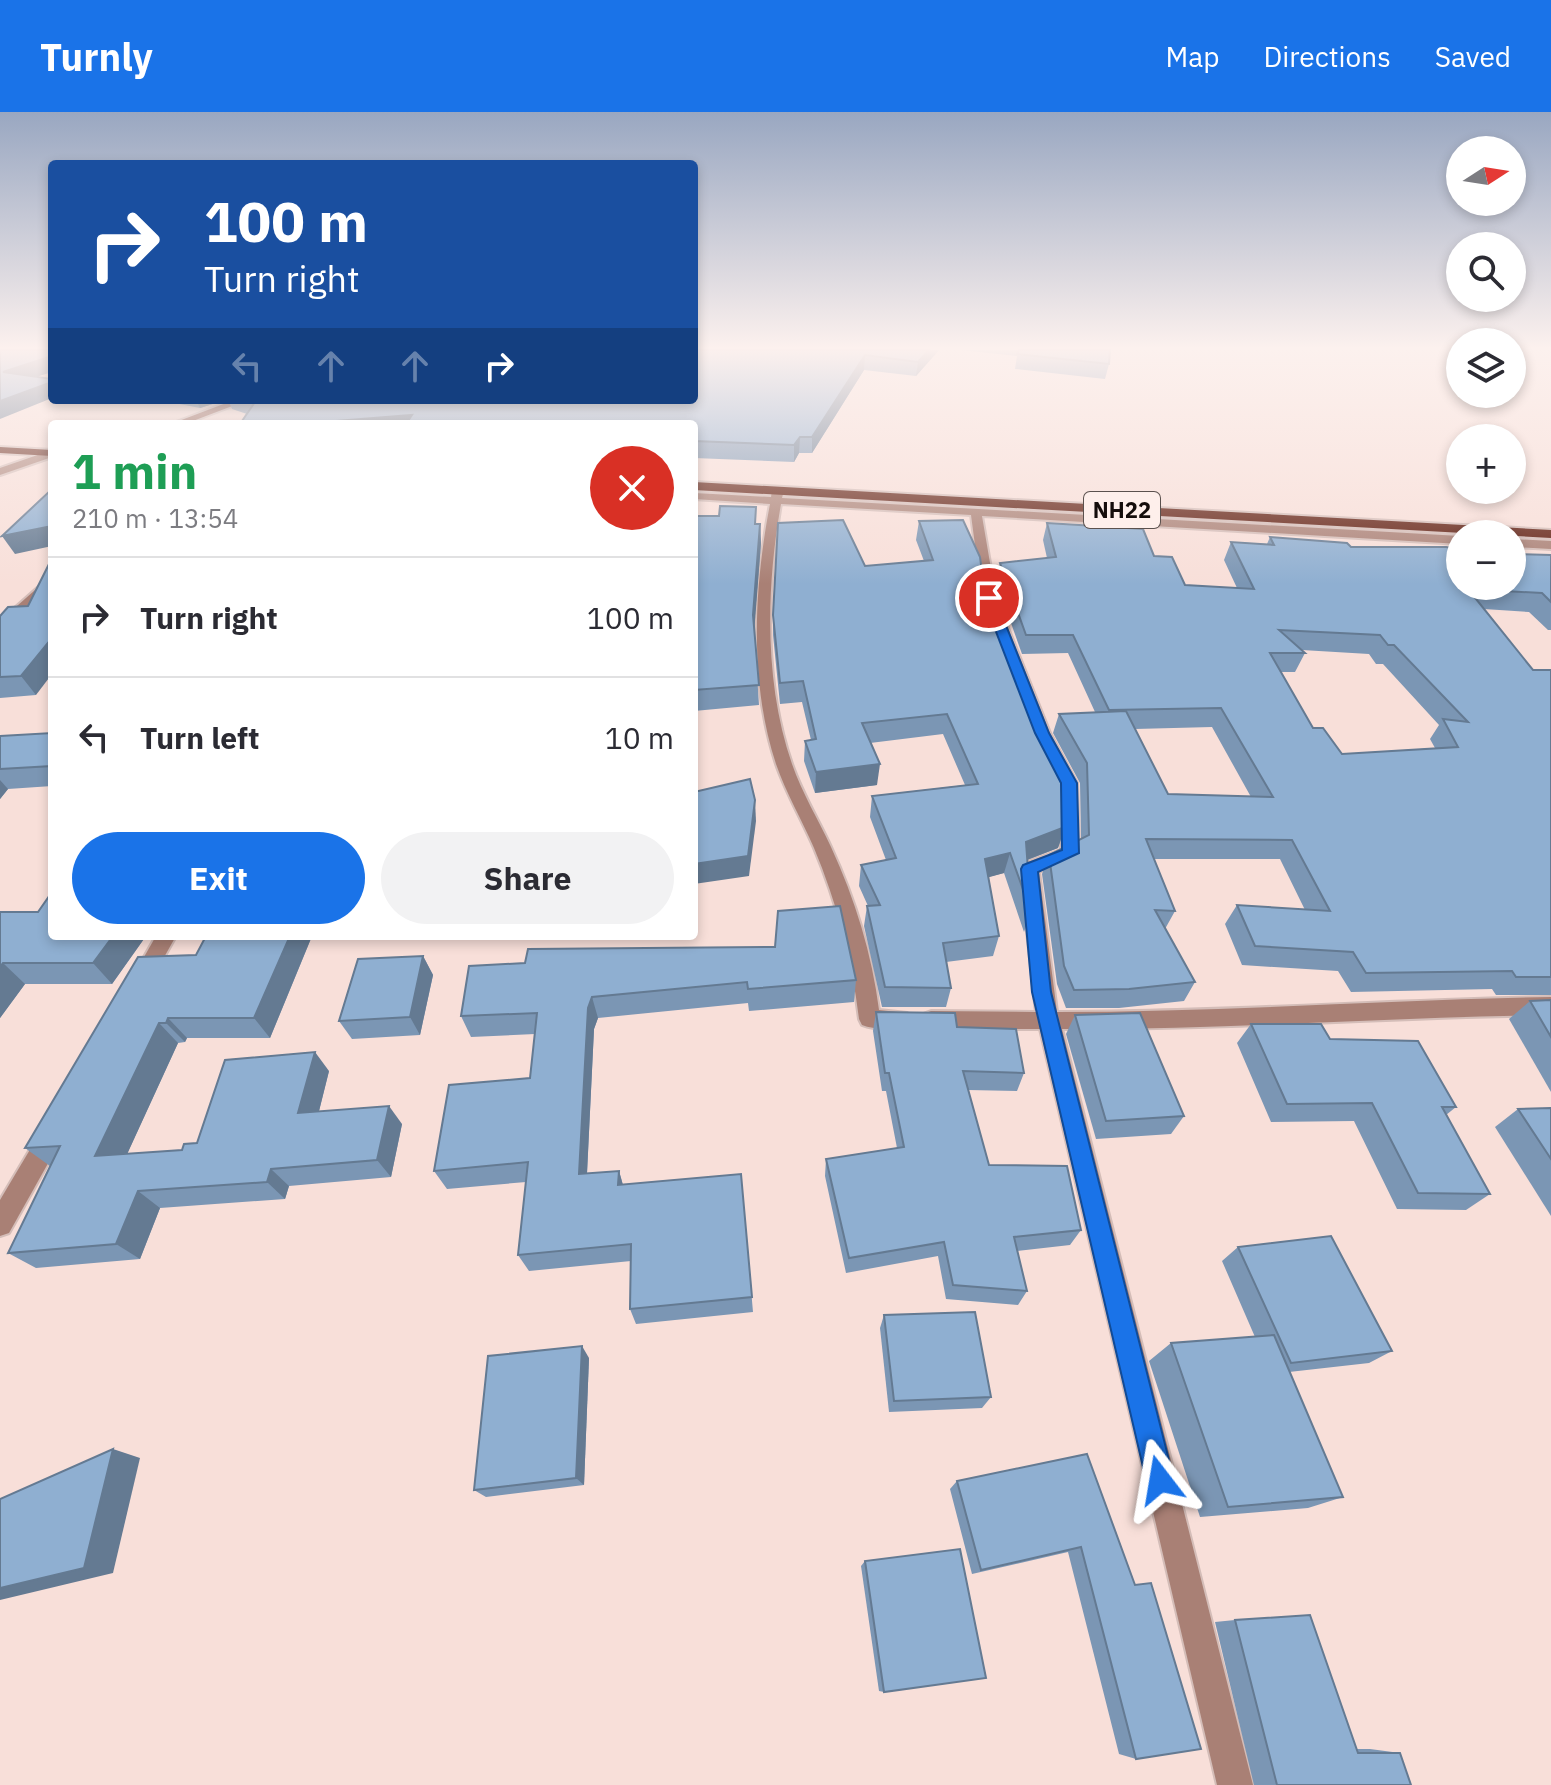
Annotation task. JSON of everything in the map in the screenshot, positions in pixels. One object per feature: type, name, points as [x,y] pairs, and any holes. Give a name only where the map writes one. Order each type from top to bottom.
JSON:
[{"type":"highway","points":[[0,450],[48,453]]},
{"type":"highway","name":"NH22","points":[[698,486],[777,495],[1551,534]]},
{"type":"street","points":[[0,472],[48,454]]},
{"type":"street","points":[[777,495],[769,526],[766,563],[768,702],[783,762],[824,853],[864,968],[870,1019],[1180,1021],[1430,1008],[1551,1006]]},
{"type":"street","name":"NH22","points":[[698,496],[777,495],[976,512],[1446,539]]},
{"type":"street","points":[[976,512],[989,598],[1042,733],[1069,783],[1070,853],[1029,869],[1048,1022],[1235,1785]]},
{"type":"street","points":[[1526,544],[1551,545]]},
{"type":"street","points":[[0,629],[48,583]]},
{"type":"street","points":[[128,1003],[164,940]]},
{"type":"street","points":[[0,1224],[67,1108]]},
{"type":"building","points":[[698,428],[818,428],[812,437],[800,437],[794,445],[698,441]]},
{"type":"building","points":[[48,493],[48,527],[2,536]]},
{"type":"building","points":[[720,506],[756,507],[755,524],[760,524],[753,615],[759,685],[698,690],[698,516],[719,516]]},
{"type":"building","points":[[843,520],[865,566],[933,560],[919,521],[963,520],[980,557],[983,579],[1031,714],[1037,713],[1065,763],[1065,827],[1026,842],[1031,912],[1010,853],[985,859],[999,936],[943,943],[951,988],[885,987],[867,906],[880,905],[861,865],[896,858],[872,796],[978,784],[947,714],[862,723],[880,764],[816,772],[805,741],[816,739],[803,681],[780,683],[773,615],[778,523]]},
{"type":"building","points":[[1047,523],[1143,529],[1154,556],[1172,557],[1185,585],[1254,589],[1231,542],[1274,545],[1270,537],[1347,543],[1351,547],[1446,547],[1446,600],[1477,600],[1533,670],[1551,670],[1551,977],[1516,977],[1512,971],[1366,973],[1353,952],[1255,946],[1237,905],[1330,911],[1292,840],[1146,839],[1175,911],[1155,910],[1195,982],[1129,989],[1074,990],[1064,966],[1049,855],[1089,835],[1087,763],[1059,714],[1126,711],[1168,794],[1273,797],[1221,708],[1109,710],[1073,635],[1026,635],[1000,563],[1056,557]],"holes":[[[1279,630],[1380,635],[1388,645],[1394,645],[1468,722],[1443,719],[1458,747],[1342,754],[1323,728],[1313,728],[1270,653],[1305,653]]]},
{"type":"building","points":[[1526,554],[1551,555],[1551,602],[1542,593],[1526,592]]},
{"type":"building","points":[[48,566],[48,643],[21,676],[0,677],[0,616],[8,607],[28,606]]},
{"type":"building","points":[[48,733],[48,766],[0,769],[0,736]]},
{"type":"building","points":[[750,779],[755,800],[748,856],[698,863],[698,791]]},
{"type":"building","points":[[48,898],[48,940],[110,940],[93,963],[3,963],[0,967],[0,912],[38,912]]},
{"type":"building","points":[[840,906],[856,980],[748,989],[747,982],[592,997],[588,1008],[579,1174],[619,1171],[618,1185],[741,1174],[752,1297],[630,1309],[631,1244],[518,1255],[528,1162],[434,1171],[449,1085],[530,1078],[537,1013],[461,1016],[469,966],[525,963],[528,949],[775,947],[778,911]]},
{"type":"building","points":[[204,940],[288,940],[254,1018],[168,1018],[166,1023],[159,1023],[95,1156],[182,1150],[184,1144],[197,1143],[225,1060],[315,1052],[298,1113],[389,1106],[377,1160],[271,1169],[267,1182],[138,1191],[116,1244],[8,1253],[60,1146],[25,1148],[138,957],[196,955]]},
{"type":"building","points":[[423,956],[410,1017],[339,1021],[358,959]]},
{"type":"building","points":[[1551,1000],[1551,1037],[1530,1001]]},
{"type":"building","points":[[876,1012],[955,1013],[957,1027],[1016,1029],[1024,1073],[963,1071],[989,1165],[1067,1166],[1081,1230],[1014,1237],[1027,1291],[953,1285],[944,1242],[849,1258],[826,1159],[904,1147],[889,1073],[885,1073]]},
{"type":"building","points":[[1140,1013],[1184,1116],[1106,1121],[1075,1015]]},
{"type":"building","points":[[1251,1024],[1321,1024],[1330,1039],[1418,1041],[1456,1107],[1442,1107],[1490,1194],[1418,1193],[1372,1103],[1287,1104]]},
{"type":"building","points":[[1551,1108],[1551,1159],[1518,1109]]},
{"type":"building","points":[[1331,1236],[1392,1351],[1291,1363],[1238,1247]]},
{"type":"building","points":[[975,1312],[991,1397],[894,1401],[884,1315]]},
{"type":"building","points":[[1274,1335],[1343,1497],[1228,1507],[1171,1343]]},
{"type":"building","points":[[582,1346],[576,1478],[474,1490],[488,1356]]},
{"type":"building","points":[[113,1449],[84,1568],[0,1588],[0,1499]]},
{"type":"building","points":[[1087,1454],[1135,1585],[1151,1583],[1201,1749],[1136,1759],[1081,1547],[981,1570],[957,1481]]},
{"type":"building","points":[[960,1549],[986,1678],[884,1692],[865,1561]]},
{"type":"building","points":[[1310,1615],[1358,1753],[1400,1753],[1411,1785],[1277,1785],[1235,1620]]},
{"type":"route","points":[[989,598],[1042,733],[1069,783],[1070,853],[1029,869],[1042,992],[1160,1480]]}]
